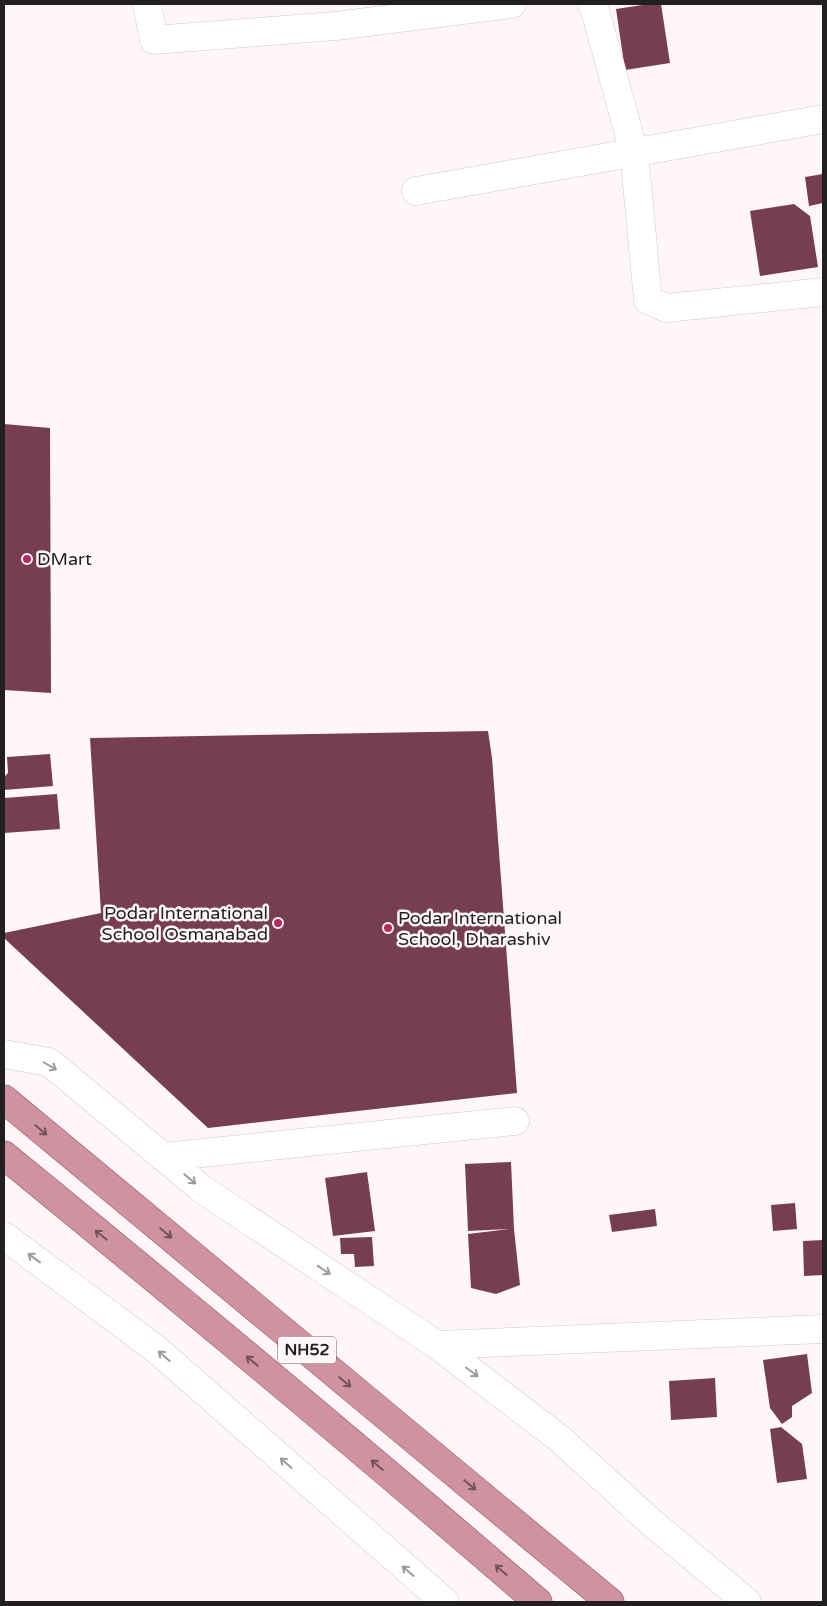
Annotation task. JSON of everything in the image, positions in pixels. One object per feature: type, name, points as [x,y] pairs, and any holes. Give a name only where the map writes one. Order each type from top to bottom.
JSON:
[{"type":"highway","name":"NH52","points":[[4,1098],[610,1602]]},
{"type":"highway","name":"NH52","points":[[4,1156],[168,1290],[538,1602]]},
{"type":"street","points":[[147,4],[154,40],[332,15],[512,4]]},
{"type":"street","points":[[592,4],[634,152],[648,300],[666,308],[823,292]]},
{"type":"street","points":[[416,191],[823,119]]},
{"type":"street","points":[[4,1054],[49,1062],[202,1189],[436,1345],[560,1439],[652,1523],[747,1602]]},
{"type":"street","points":[[163,1157],[515,1121]]},
{"type":"street","points":[[4,1236],[158,1350],[445,1602]]},
{"type":"street","points":[[436,1345],[823,1329]]},
{"type":"building","points":[[661,4],[670,63],[625,70],[616,9]]},
{"type":"building","points":[[823,174],[823,203],[809,206],[805,177]]},
{"type":"building","points":[[794,204],[810,216],[818,267],[760,276],[750,211]]},
{"type":"building","name":"DMart","points":[[4,424],[50,428],[51,693],[4,690]]},
{"type":"building","name":"Podar International School Osmanabad","points":[[488,731],[492,758],[517,1093],[208,1128],[4,938],[4,933],[101,913],[90,738]]},
{"type":"building","points":[[50,754],[53,786],[4,790],[4,777],[8,773],[7,757]]},
{"type":"building","points":[[57,794],[60,829],[4,833],[4,798]]},
{"type":"building","points":[[511,1162],[514,1229],[520,1285],[496,1294],[471,1288],[468,1234],[509,1229],[468,1231],[465,1164]]},
{"type":"building","points":[[367,1172],[375,1231],[333,1236],[325,1178]]},
{"type":"building","points":[[795,1203],[797,1229],[773,1231],[771,1205]]},
{"type":"building","points":[[655,1209],[657,1226],[612,1232],[609,1215]]},
{"type":"building","points":[[372,1237],[374,1266],[355,1267],[354,1254],[341,1254],[340,1238]]},
{"type":"building","points":[[823,1240],[823,1275],[804,1276],[803,1241]]},
{"type":"building","points":[[807,1354],[812,1393],[792,1406],[792,1417],[782,1424],[770,1408],[763,1360]]},
{"type":"building","points":[[715,1378],[717,1417],[671,1420],[669,1381]]},
{"type":"building","points":[[781,1427],[802,1444],[807,1479],[777,1483],[770,1429]]},
{"type":"place","name":"DMart","points":[[27,559]]},
{"type":"place","name":"Podar International School Osmanabad","points":[[278,923]]},
{"type":"place","name":"Podar International School, Dharashiv","points":[[388,928]]}]
